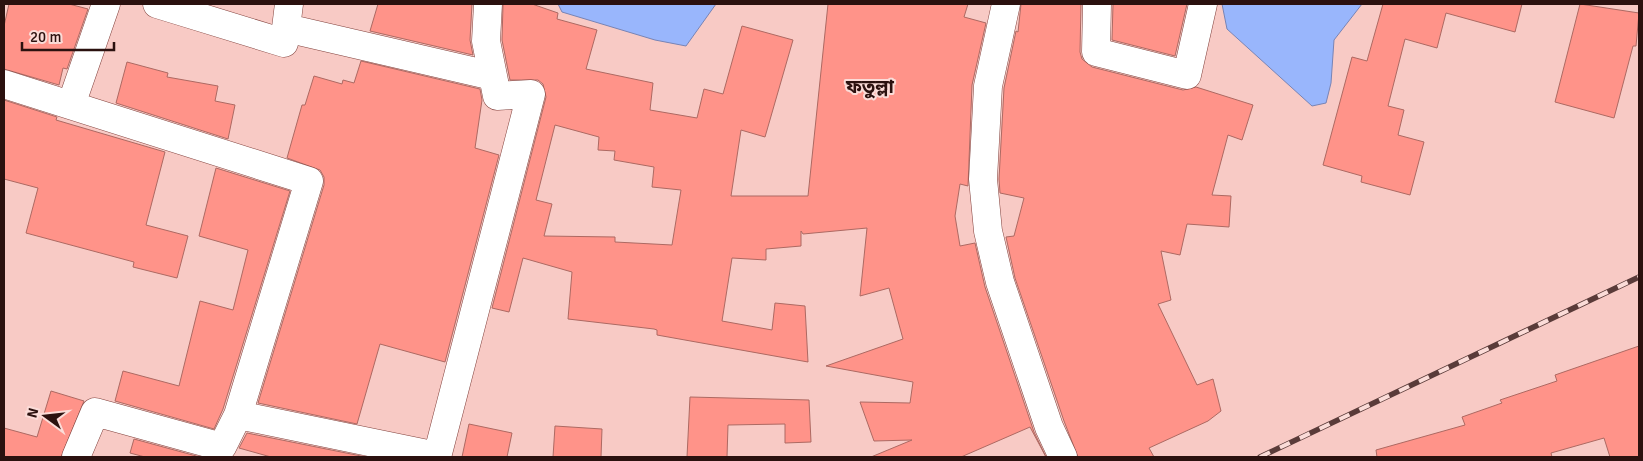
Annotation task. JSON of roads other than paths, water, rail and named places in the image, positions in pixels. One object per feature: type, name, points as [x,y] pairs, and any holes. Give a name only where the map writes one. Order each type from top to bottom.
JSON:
[{"type":"street","points":[[71,106],[106,4]]},
{"type":"street","points":[[157,4],[284,43],[288,16],[493,76]]},
{"type":"street","points":[[238,415],[437,457],[531,94],[497,96],[486,41],[488,4]]},
{"type":"street","points":[[1006,4],[988,86],[983,179],[988,231],[1000,282],[1048,427],[1064,457]]},
{"type":"street","points":[[1097,4],[1096,52],[1187,75],[1203,4]]},
{"type":"street","points":[[4,84],[309,181],[238,415],[222,447],[95,412],[76,457]]},
{"type":"water","points":[[558,4],[716,4],[686,46],[655,40],[562,12]]},
{"type":"water","points":[[1222,4],[1362,4],[1334,40],[1331,83],[1326,103],[1312,106],[1227,29]]},
{"type":"railway","points":[[1260,457],[1639,277]]},
{"type":"district","name":"ফতুল্লা","points":[[870,86]]}]
